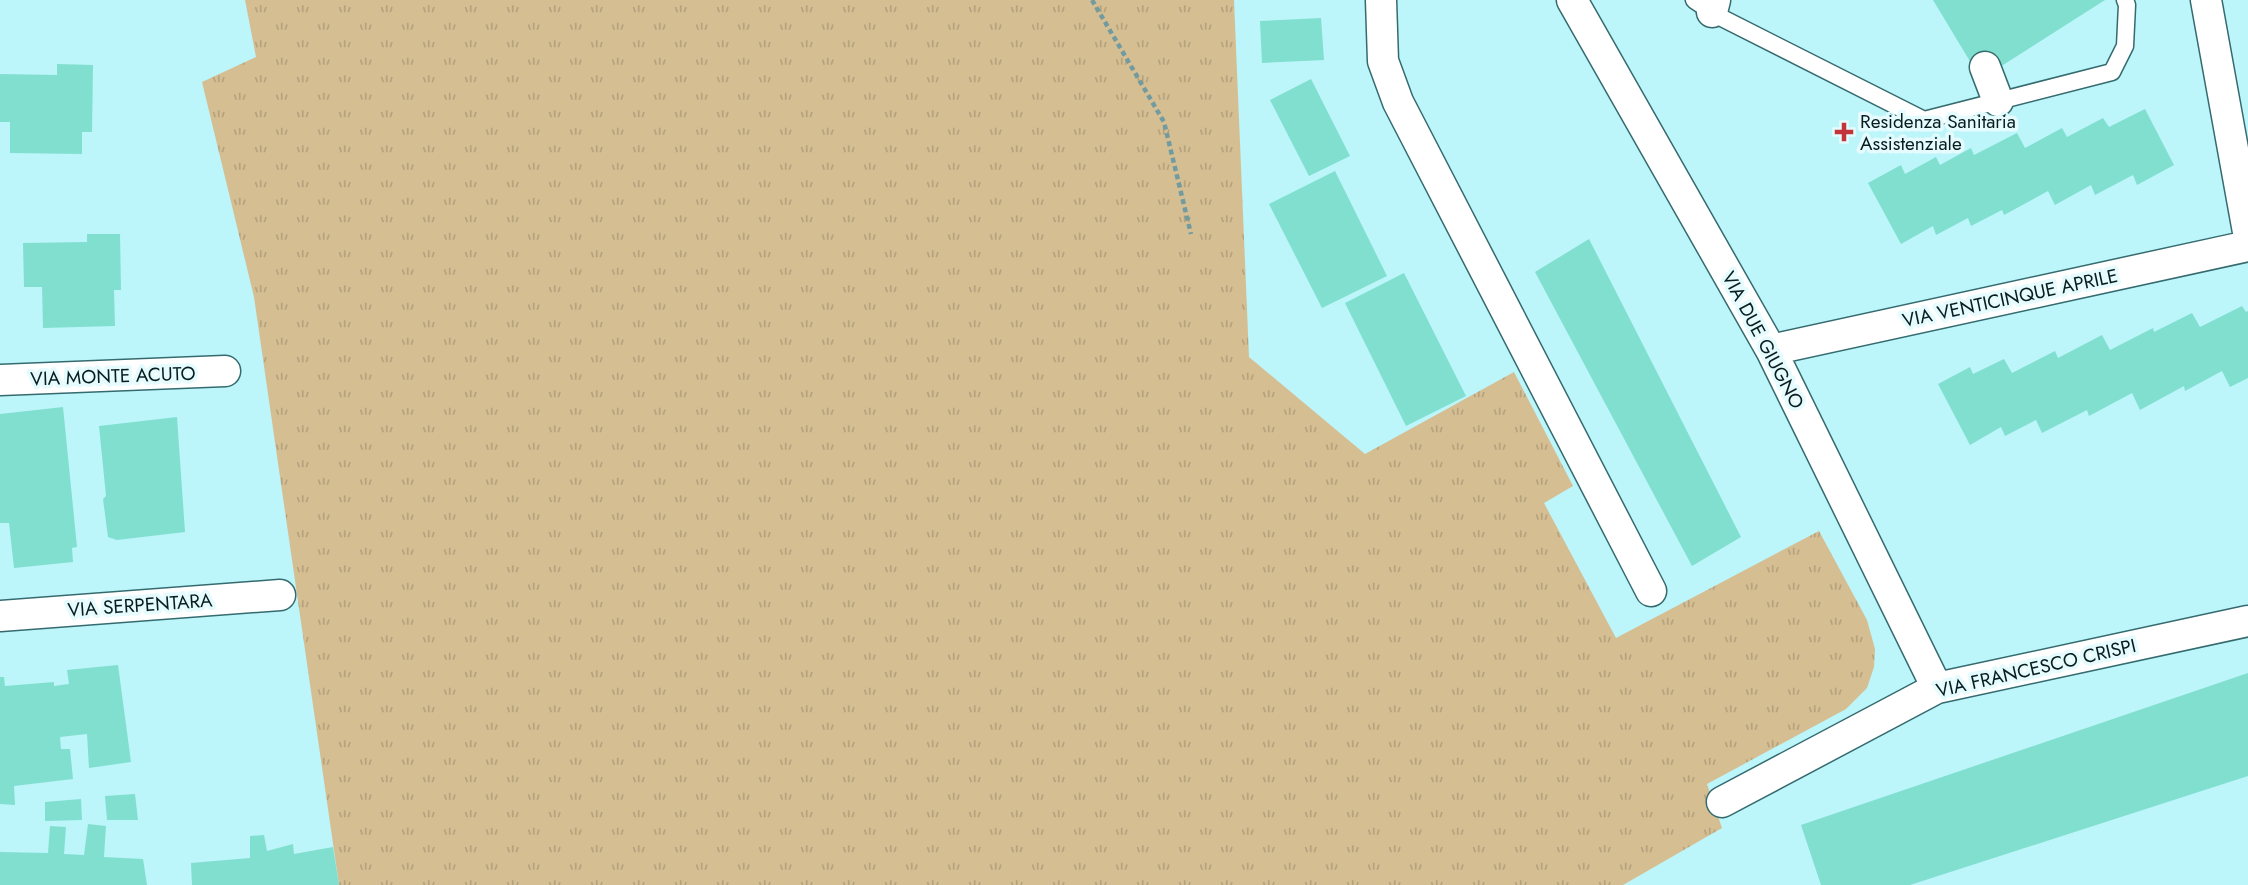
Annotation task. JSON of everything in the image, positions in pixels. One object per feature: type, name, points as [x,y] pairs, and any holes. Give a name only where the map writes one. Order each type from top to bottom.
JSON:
[{"type":"street","points":[[1381,0],[1382,61],[1398,102],[1651,591]]},
{"type":"street","name":"VIA DUE GIUGNO","points":[[1572,0],[1772,350],[1937,688]]},
{"type":"street","points":[[2206,0],[2248,232]]},
{"type":"street","points":[[1985,68],[1998,101]]},
{"type":"street","name":"VIA VENTICINQUE APRILE","points":[[1772,350],[2248,246]]},
{"type":"street","name":"VIA MONTE ACUTO","points":[[0,380],[225,371]]},
{"type":"street","name":"VIA SERPENTARA","points":[[0,616],[281,595]]},
{"type":"street","name":"VIA FRANCESCO CRISPI","points":[[1722,802],[1937,688],[2248,621]]},
{"type":"lane","points":[[1707,4],[1924,120],[2112,72],[2125,46],[2127,5],[2124,0]]},
{"type":"path","points":[[1091,0],[1164,122],[1191,234]]},
{"type":"green space","points":[[245,0],[1234,0],[1249,357],[1365,454],[1514,372],[1573,486],[1544,503],[1616,638],[1819,531],[1867,620],[1875,649],[1874,667],[1867,688],[1846,709],[1707,784],[1722,828],[1623,885],[339,885],[254,297],[202,82],[256,57]]},
{"type":"building","points":[[1933,0],[2105,0],[2000,67],[1985,67],[1971,63]]},
{"type":"building","points":[[1321,18],[1324,60],[1262,63],[1260,21]]},
{"type":"building","points":[[57,64],[93,65],[92,132],[82,132],[82,154],[10,153],[10,122],[0,122],[0,74],[57,75]]},
{"type":"building","points":[[1311,79],[1350,156],[1309,176],[1270,100]]},
{"type":"building","points":[[2145,109],[2174,165],[2137,185],[2133,175],[2095,195],[2091,185],[2055,205],[2048,191],[2004,215],[2002,210],[1971,226],[1968,218],[1936,235],[1933,226],[1901,244],[1868,183],[1901,165],[1905,174],[1936,157],[1940,165],[1971,148],[1974,155],[2017,133],[2025,148],[2062,128],[2067,137],[2103,118],[2109,127]]},
{"type":"building","points":[[1335,171],[1387,276],[1322,308],[1269,204]]},
{"type":"building","points":[[87,234],[120,234],[121,290],[114,290],[115,326],[43,328],[42,287],[24,287],[23,243],[87,242]]},
{"type":"building","points":[[1589,239],[1741,537],[1692,566],[1535,272]]},
{"type":"building","points":[[1404,273],[1466,396],[1406,426],[1345,303]]},
{"type":"building","points":[[2242,306],[2248,311],[2248,378],[2230,387],[2222,371],[2185,391],[2184,386],[2140,410],[2132,393],[2089,416],[2087,410],[2042,433],[2036,420],[2005,436],[2001,427],[1970,445],[1938,384],[1970,367],[1973,374],[2004,359],[2012,373],[2055,351],[2058,358],[2102,335],[2110,350],[2153,328],[2154,332],[2192,313],[2200,327]]},
{"type":"building","points":[[63,407],[77,547],[72,548],[73,562],[14,568],[9,523],[0,523],[0,414]]},
{"type":"building","points":[[177,417],[185,532],[117,540],[108,537],[99,426]]},
{"type":"building","points":[[118,665],[131,762],[89,768],[87,734],[60,737],[61,749],[70,749],[73,779],[14,786],[15,805],[0,804],[0,677],[4,677],[5,686],[54,682],[54,686],[69,684],[67,670]]},
{"type":"building","points":[[2248,673],[2248,776],[1910,885],[1821,885],[1801,825]]},
{"type":"building","points":[[135,794],[138,820],[107,820],[105,796]]},
{"type":"building","points":[[81,799],[82,820],[45,821],[45,802]]},
{"type":"building","points":[[88,824],[106,826],[104,857],[143,859],[147,885],[0,885],[0,852],[48,853],[50,826],[66,827],[64,854],[84,855]]},
{"type":"building","points":[[264,835],[267,851],[293,844],[294,854],[333,847],[339,885],[192,885],[191,863],[250,858],[250,836]]},
{"type":"place","name":"Residenza Sanitaria Assistenziale","points":[[1844,132]]}]
